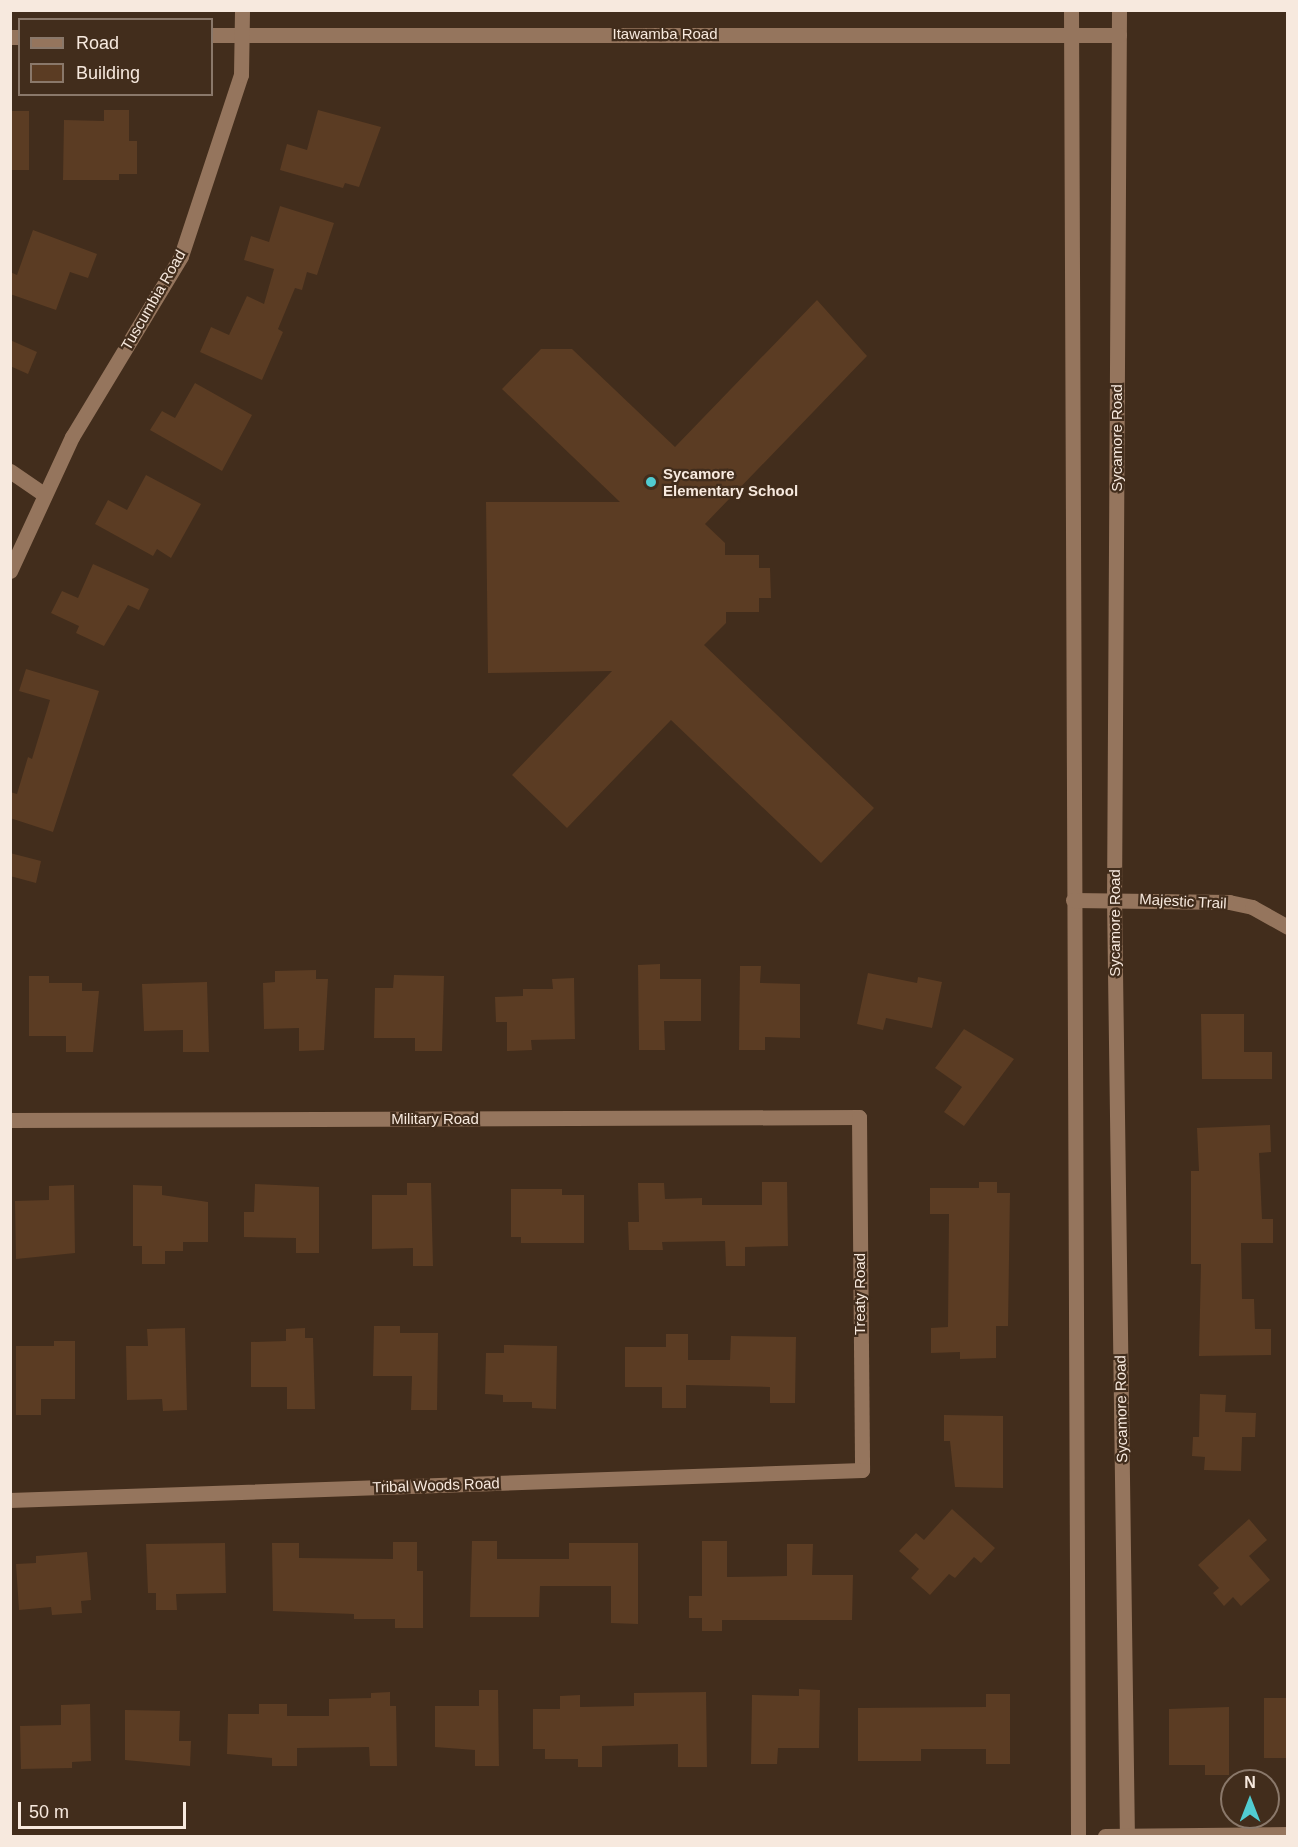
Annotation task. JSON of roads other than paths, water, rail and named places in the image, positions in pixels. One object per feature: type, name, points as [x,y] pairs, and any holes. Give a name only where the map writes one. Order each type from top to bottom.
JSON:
[{"type":"street","name":"Tuscumbia Road","points":[[10,571],[72,437],[181,256],[241,75],[242,10]]},
{"type":"street","points":[[1071,10],[1078,1836]]},
{"type":"street","name":"Sycamore Road","points":[[1119,10],[1114,898],[1127,1835]]},
{"type":"street","name":"Itawamba Road","points":[[213,35],[1119,34]]},
{"type":"street","points":[[10,471],[45,495]]},
{"type":"street","name":"Majestic Trail","points":[[1073,900],[1114,898],[1229,902],[1252,907],[1287,927]]},
{"type":"street","name":"Military Road","points":[[10,1120],[859,1118]]},
{"type":"street","name":"Treaty Road","points":[[859,1118],[862,1470]]},
{"type":"street","name":"Tribal Woods Road","points":[[10,1500],[862,1470]]},
{"type":"street","points":[[1105,1836],[1287,1833]]},
{"type":"place","name":"Sycamore Elementary School","points":[[651,482]]}]
